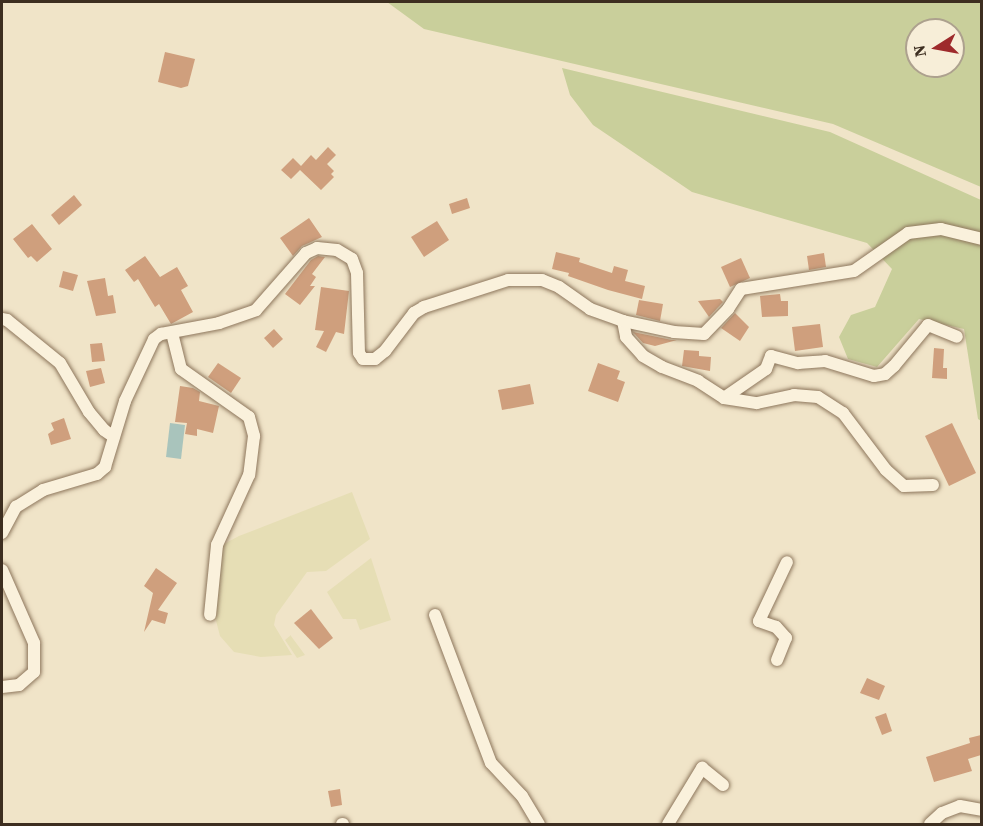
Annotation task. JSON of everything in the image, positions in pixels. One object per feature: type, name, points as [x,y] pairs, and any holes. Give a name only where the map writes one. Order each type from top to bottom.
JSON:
[{"type":"street","points":[[2,533],[16,507],[43,490],[97,474],[105,467],[126,401],[154,339],[161,334],[219,323],[256,310],[306,253],[316,248],[337,250],[352,259],[357,273],[357,346],[363,358],[375,359],[385,351],[414,313],[424,307],[508,280],[542,280],[559,287],[591,309],[623,321],[674,332],[704,334],[728,309],[741,289],[854,271],[908,233],[941,229],[981,239]]},
{"type":"street","points":[[2,319],[8,320],[60,363],[89,412],[104,430],[114,437]]},
{"type":"street","points":[[623,321],[626,337],[643,356],[673,373],[698,381],[724,398],[757,403],[794,394],[818,397],[843,413],[886,470],[904,486],[933,485]]},
{"type":"street","points":[[724,398],[766,369],[771,356],[798,363],[833,363],[874,376],[885,374],[894,366],[928,325],[957,337]]},
{"type":"street","points":[[172,333],[181,369],[249,417],[254,436],[249,476],[217,545],[210,615]]},
{"type":"street","points":[[777,660],[786,638],[776,627],[759,621],[787,562]]},
{"type":"street","points":[[2,570],[34,643],[34,672],[19,685],[2,687]]},
{"type":"street","points":[[435,615],[491,764],[522,796],[539,825]]},
{"type":"street","points":[[668,825],[702,768],[723,785]]},
{"type":"street","points":[[930,825],[942,813],[960,806],[981,810]]},
{"type":"shaded area","points":[[352,492],[370,539],[326,571],[307,572],[276,615],[274,625],[292,655],[261,657],[234,652],[220,636],[214,613],[222,545],[239,536]]},
{"type":"shaded area","points":[[371,558],[391,620],[360,630],[356,619],[343,619],[327,592]]},
{"type":"shaded area","points":[[291,635],[305,655],[297,658],[285,640]]},
{"type":"green space","points":[[387,2],[981,2],[981,187],[833,124],[424,29]]},
{"type":"green space","points":[[562,68],[830,132],[981,200],[981,421],[978,419],[964,329],[919,319],[877,367],[848,359],[839,337],[851,315],[875,307],[892,269],[867,243],[692,192],[593,125],[570,95]]},
{"type":"water","points":[[170,423],[185,425],[181,459],[166,457]]},
{"type":"building","points":[[165,52],[195,59],[188,86],[181,88],[158,82]]},
{"type":"building","points":[[328,147],[336,155],[327,164],[334,171],[331,174],[334,177],[321,190],[300,170],[291,179],[281,170],[293,158],[301,166],[311,155],[316,160]]},
{"type":"building","points":[[74,195],[82,205],[59,225],[51,215]]},
{"type":"building","points":[[467,198],[470,208],[452,214],[449,204]]},
{"type":"building","points":[[309,218],[322,237],[302,246],[293,256],[280,238]]},
{"type":"building","points":[[437,221],[449,240],[424,257],[411,237]]},
{"type":"building","points":[[32,224],[52,249],[37,262],[31,256],[28,258],[13,239]]},
{"type":"building","points":[[556,252],[580,258],[579,262],[612,273],[614,266],[628,270],[625,281],[645,286],[642,299],[608,290],[568,276],[569,273],[552,269]]},
{"type":"building","points":[[824,253],[826,267],[809,270],[807,256]]},
{"type":"building","points":[[145,256],[160,277],[177,267],[188,286],[181,290],[193,312],[171,324],[159,304],[155,307],[138,279],[134,282],[125,270]]},
{"type":"building","points":[[318,256],[325,257],[312,274],[316,277],[310,286],[315,286],[300,305],[285,294],[311,260]]},
{"type":"building","points":[[741,258],[750,278],[730,287],[721,267]]},
{"type":"building","points":[[63,271],[78,275],[73,291],[59,287]]},
{"type":"building","points":[[105,278],[108,296],[113,295],[116,313],[96,316],[87,281]]},
{"type":"building","points":[[321,287],[349,291],[344,334],[336,332],[326,352],[316,347],[324,331],[315,330]]},
{"type":"building","points":[[780,294],[781,301],[788,301],[788,316],[762,317],[760,296]]},
{"type":"building","points":[[720,299],[723,302],[709,317],[698,301]]},
{"type":"building","points":[[639,300],[663,304],[660,321],[636,315]]},
{"type":"building","points":[[735,313],[749,327],[740,341],[721,328]]},
{"type":"building","points":[[820,324],[823,347],[795,351],[792,327]]},
{"type":"building","points":[[274,329],[283,339],[273,348],[264,338]]},
{"type":"building","points":[[633,332],[677,340],[655,346],[643,343]]},
{"type":"building","points":[[102,343],[105,361],[92,362],[90,344]]},
{"type":"building","points":[[934,348],[944,349],[943,368],[947,368],[947,379],[932,378]]},
{"type":"building","points":[[684,350],[699,351],[699,356],[711,357],[710,371],[682,366]]},
{"type":"building","points":[[218,363],[241,378],[231,393],[208,377]]},
{"type":"building","points":[[598,363],[620,371],[617,379],[625,382],[618,402],[588,391]]},
{"type":"building","points":[[101,368],[105,383],[90,387],[86,371]]},
{"type":"building","points":[[530,384],[534,404],[502,410],[498,390]]},
{"type":"building","points":[[180,386],[193,388],[200,392],[199,401],[219,406],[213,433],[197,429],[197,436],[185,434],[187,423],[175,422]]},
{"type":"building","points":[[64,418],[71,439],[51,445],[48,434],[54,430],[51,423]]},
{"type":"building","points":[[952,423],[976,473],[949,486],[925,436]]},
{"type":"building","points":[[156,568],[177,583],[158,610],[168,613],[165,624],[152,620],[144,632],[153,593],[144,586]]},
{"type":"building","points":[[311,609],[333,638],[319,649],[294,623]]},
{"type":"building","points":[[867,678],[885,686],[879,700],[860,693]]},
{"type":"building","points":[[886,713],[892,731],[882,735],[875,717]]},
{"type":"building","points":[[981,735],[981,755],[968,759],[972,771],[934,782],[926,757],[970,743],[969,738]]},
{"type":"building","points":[[340,789],[342,805],[331,807],[328,791]]}]
